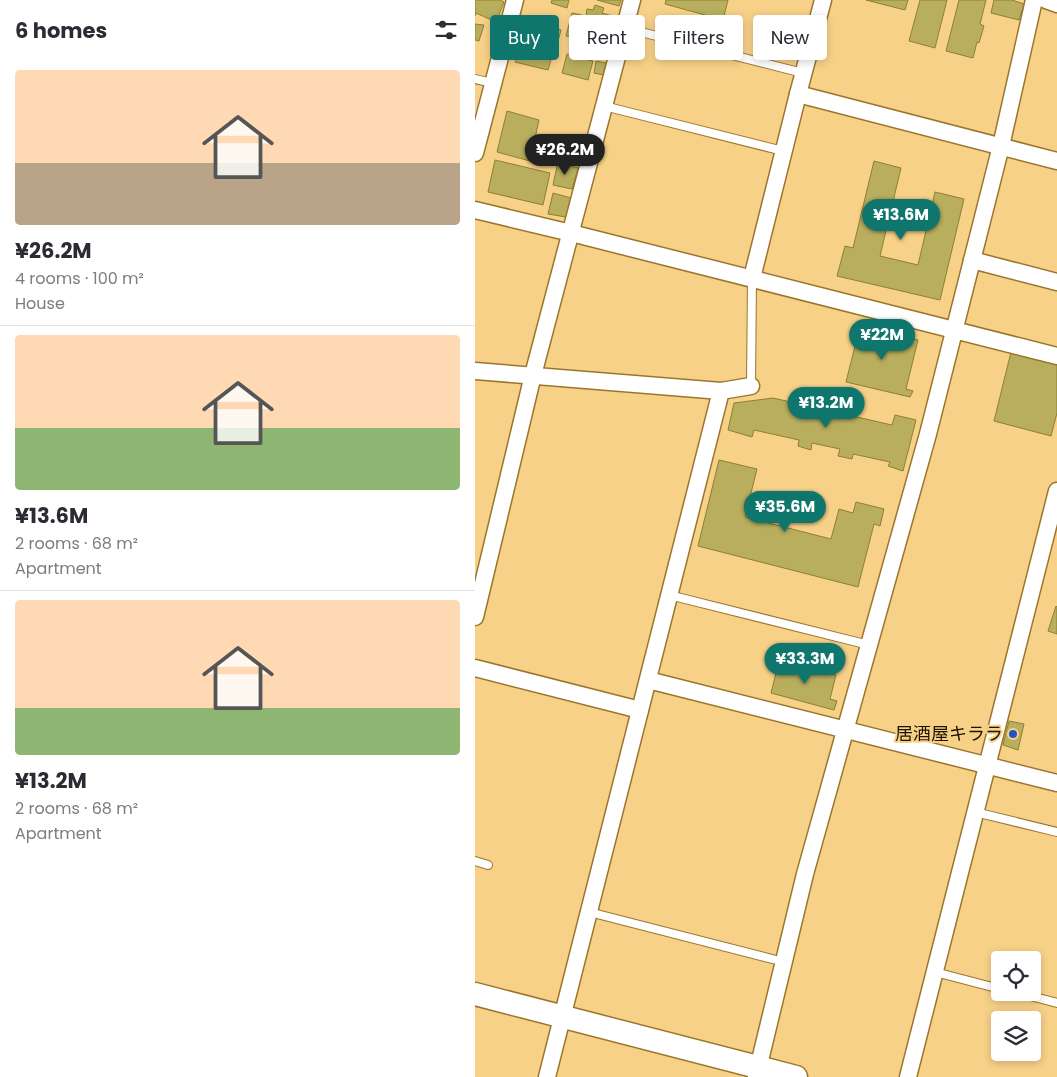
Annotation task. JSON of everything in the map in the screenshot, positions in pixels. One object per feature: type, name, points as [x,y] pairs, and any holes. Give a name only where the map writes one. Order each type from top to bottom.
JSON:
[{"type":"street","points":[[475,153],[515,0]]},
{"type":"street","points":[[628,15],[632,0]]},
{"type":"street","points":[[752,278],[797,94],[823,0]]},
{"type":"street","points":[[757,1072],[805,874],[928,434],[1001,146],[1034,0]]},
{"type":"street","points":[[1046,0],[1057,4]]},
{"type":"street","points":[[475,617],[533,376],[616,60]]},
{"type":"street","points":[[797,94],[1057,161]]},
{"type":"street","points":[[475,210],[1057,356]]},
{"type":"street","points":[[972,260],[1057,282]]},
{"type":"street","points":[[475,371],[721,390],[751,386]]},
{"type":"street","points":[[547,1077],[721,390]]},
{"type":"street","points":[[908,1077],[1057,491]]},
{"type":"street","points":[[475,668],[640,710]]},
{"type":"street","points":[[648,680],[1057,783]]},
{"type":"street","points":[[475,994],[757,1072],[796,1077]]},
{"type":"lane","points":[[645,33],[803,73]]},
{"type":"lane","points":[[475,79],[492,83]]},
{"type":"lane","points":[[604,106],[783,151]]},
{"type":"lane","points":[[751,386],[752,278]]},
{"type":"lane","points":[[669,595],[869,645]]},
{"type":"lane","points":[[975,812],[1057,832]]},
{"type":"lane","points":[[475,861],[488,865]]},
{"type":"lane","points":[[589,912],[784,962]]},
{"type":"lane","points":[[935,972],[991,986]]},
{"type":"lane","points":[[1041,999],[1057,1003]]},
{"type":"building","points":[[475,0],[500,0],[504,2],[499,15],[490,15],[490,19],[476,13],[475,16]]},
{"type":"building","points":[[552,0],[569,0],[567,8],[551,3]]},
{"type":"building","points":[[597,0],[621,0],[619,6]]},
{"type":"building","points":[[666,0],[728,0],[724,15],[705,15],[665,4]]},
{"type":"building","points":[[866,0],[908,0],[905,10]]},
{"type":"building","points":[[920,0],[947,0],[935,48],[909,41]]},
{"type":"building","points":[[959,0],[986,0],[980,24],[984,26],[973,58],[946,51]]},
{"type":"building","points":[[994,0],[1012,0],[1024,4],[1019,20],[991,13]]},
{"type":"building","points":[[595,5],[604,8],[602,13],[609,15],[586,15],[587,9],[593,10]]},
{"type":"building","points":[[475,24],[484,25],[479,41],[475,40]]},
{"type":"building","points":[[569,24],[569,37],[566,36]]},
{"type":"building","points":[[567,54],[569,55],[569,60],[593,61],[588,80],[562,73]]},
{"type":"building","points":[[516,60],[551,60],[548,70],[515,62]]},
{"type":"building","points":[[596,61],[606,63],[603,75],[594,73]]},
{"type":"building","points":[[507,111],[539,120],[530,161],[497,152]]},
{"type":"building","points":[[495,160],[550,173],[543,205],[488,192]]},
{"type":"building","points":[[874,161],[901,168],[880,256],[918,265],[935,192],[964,199],[940,300],[837,276],[845,246],[853,248]]},
{"type":"building","points":[[558,162],[578,168],[572,189],[553,185]]},
{"type":"building","points":[[553,193],[571,198],[566,217],[548,214]]},
{"type":"building","points":[[860,326],[918,340],[906,389],[913,391],[910,397],[846,382]]},
{"type":"building","points":[[1011,352],[1057,363],[1057,413],[1051,436],[994,421]]},
{"type":"building","points":[[773,398],[892,425],[895,415],[916,420],[903,471],[888,466],[890,462],[853,454],[852,459],[838,456],[840,449],[812,443],[811,450],[798,446],[799,440],[754,430],[752,437],[728,430],[734,403]]},
{"type":"building","points":[[719,460],[757,469],[745,517],[831,539],[839,509],[853,513],[856,502],[884,509],[880,526],[874,524],[858,587],[698,546]]},
{"type":"building","points":[[1057,607],[1057,634],[1048,631]]},
{"type":"building","points":[[779,661],[836,675],[830,699],[837,701],[834,710],[771,693]]},
{"type":"building","name":"居酒屋キララ","points":[[1009,721],[1024,724],[1018,750],[1003,745]]},
{"type":"place","name":"居酒屋キララ","points":[[1013,734]]}]
